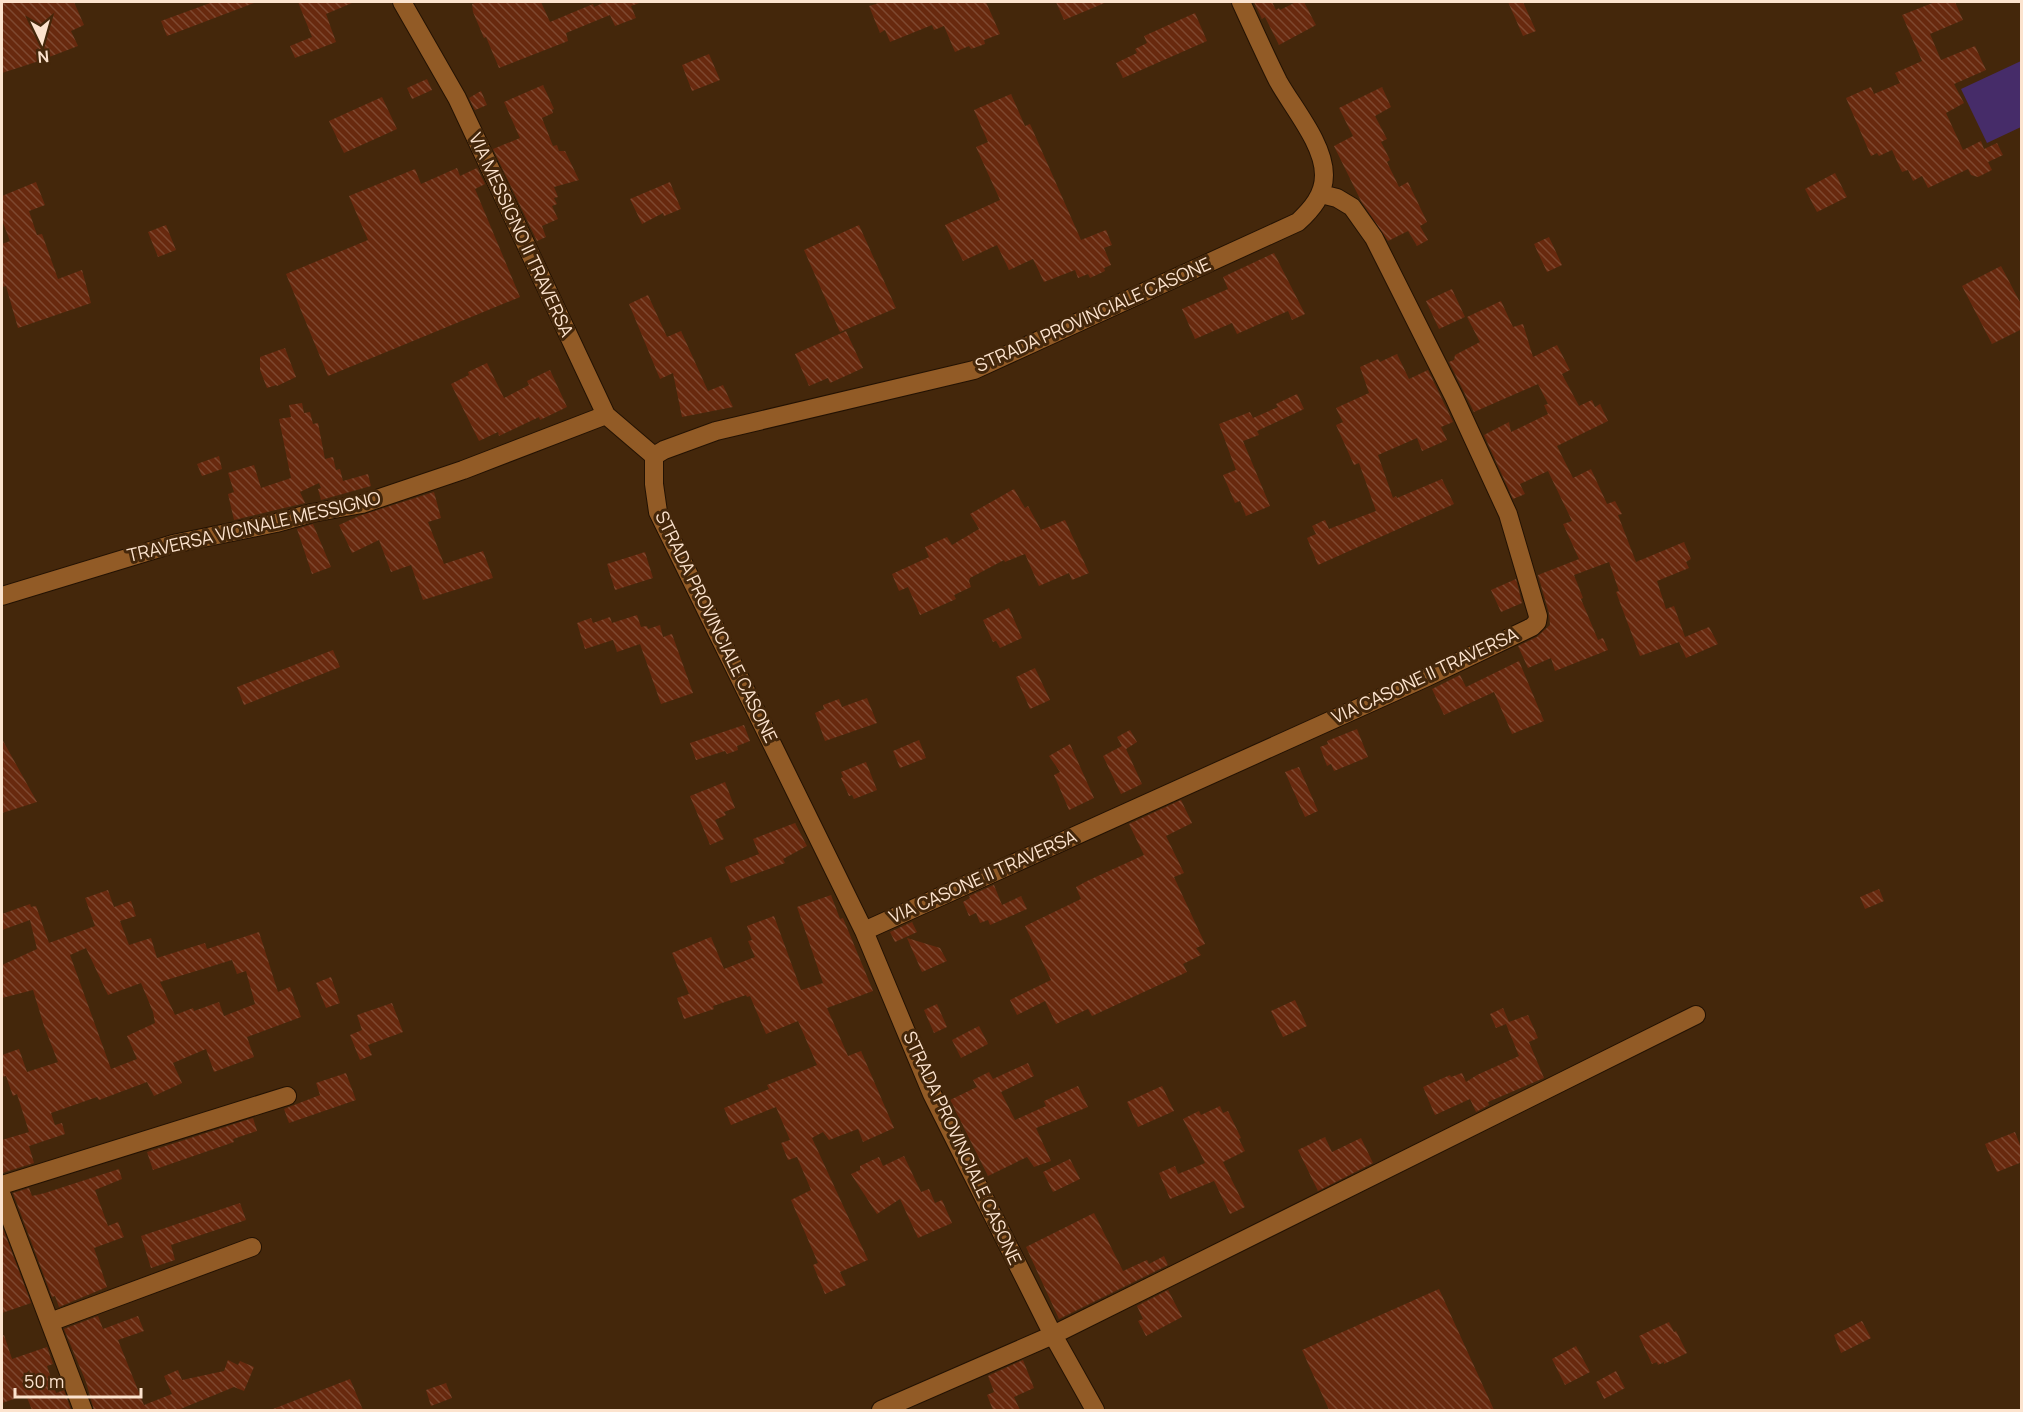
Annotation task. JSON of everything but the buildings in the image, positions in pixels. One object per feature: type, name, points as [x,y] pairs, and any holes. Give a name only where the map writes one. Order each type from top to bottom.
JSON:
[{"type":"street","name":"VIA MESSIGNO II TRAVERSA","points":[[402,2],[457,98],[606,415],[654,456]]},
{"type":"street","points":[[1241,2],[1278,80],[1322,159],[1324,177],[1321,194]]},
{"type":"street","name":"STRADA PROVINCIALE CASONE","points":[[1095,1410],[1053,1335],[932,1094],[864,931],[658,512],[654,484],[654,456],[664,450],[716,431],[974,370],[1298,222],[1312,210],[1321,194]]},
{"type":"street","name":"VIA CASONE II TRAVERSA","points":[[864,931],[1425,678],[1532,627],[1537,622],[1538,616],[1508,513],[1454,397],[1379,249],[1352,207],[1337,198],[1321,194]]},
{"type":"street","name":"TRAVERSA VICINALE MESSIGNO","points":[[2,596],[173,544],[362,504],[463,470],[606,415]]},
{"type":"street","points":[[881,1410],[1053,1335],[1696,1015]]},
{"type":"street","points":[[2,1185],[287,1096]]},
{"type":"street","points":[[2,1196],[50,1322],[72,1388],[83,1410]]},
{"type":"street","points":[[50,1322],[252,1247]]},
{"type":"shaded area","points":[[2021,61],[2021,127],[1987,143],[1961,89]]}]
